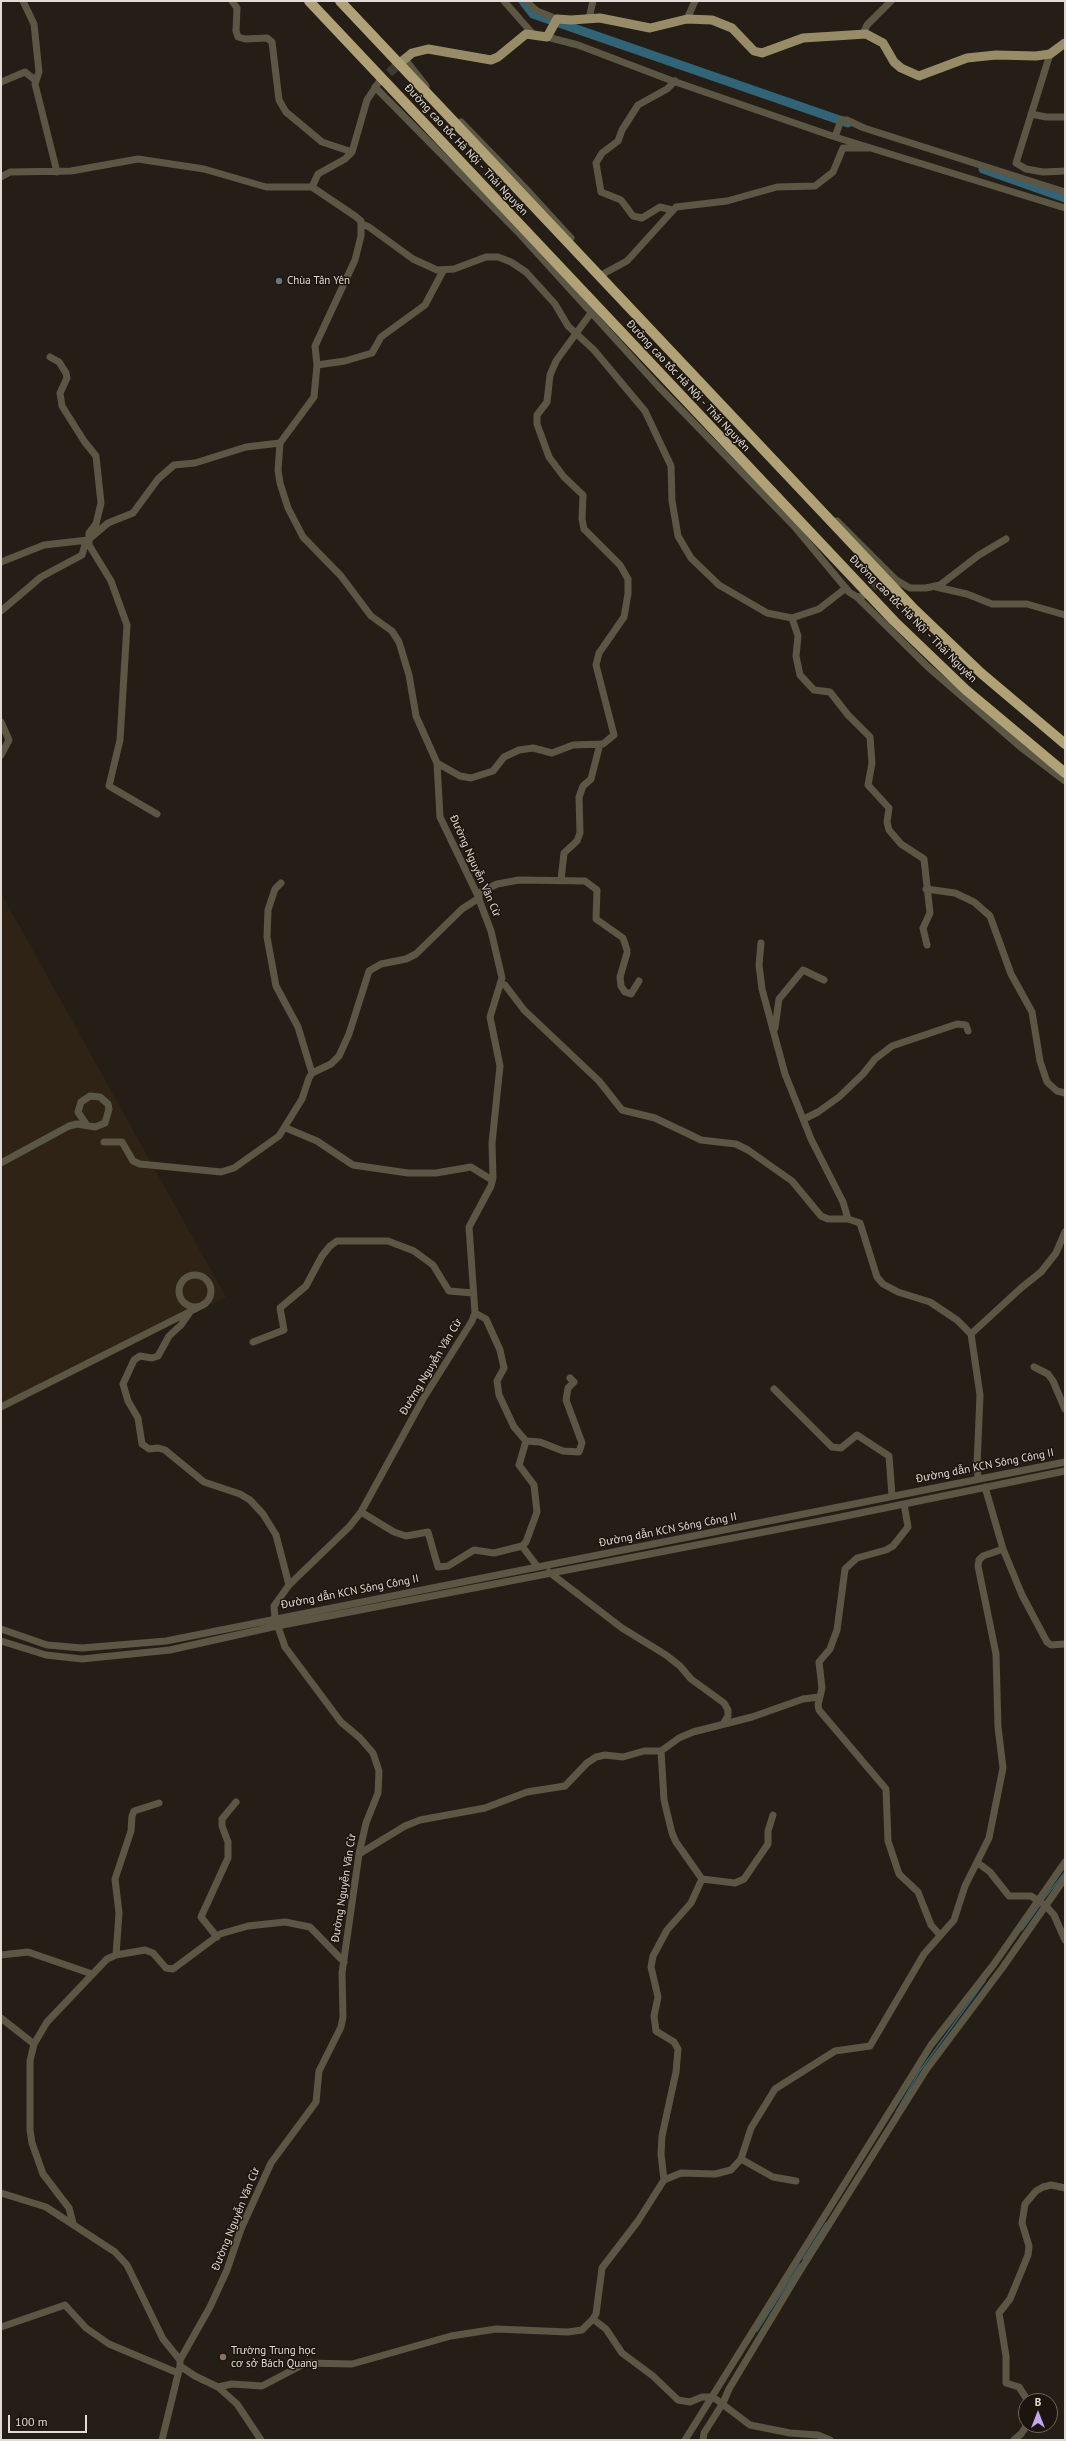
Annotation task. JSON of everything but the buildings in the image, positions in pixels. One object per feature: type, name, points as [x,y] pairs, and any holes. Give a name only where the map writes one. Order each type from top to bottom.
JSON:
[{"type":"highway","name":"Đường cao tốc Hà Nội - Thái Nguyên","points":[[309,1],[894,621],[966,690],[1065,773]]},
{"type":"highway","name":"Đường cao tốc Hà Nội - Thái Nguyên","points":[[340,1],[912,607],[981,673],[1065,744]]},
{"type":"main road","points":[[402,61],[419,50],[428,49],[491,60],[498,57],[520,38],[532,33],[548,35],[556,19],[571,20],[589,18],[600,18],[650,28],[687,19],[702,19],[724,24],[757,53],[773,50],[794,39],[863,34],[883,44],[894,62],[901,68],[919,76],[967,58],[981,55],[1036,56],[1050,54],[1065,44]]},
{"type":"street","points":[[23,1],[34,24],[39,72],[35,80]]},
{"type":"street","points":[[232,1],[238,8],[236,31],[238,37],[267,38],[272,42],[279,100],[286,112],[322,142],[352,152]]},
{"type":"street","points":[[504,1],[532,33]]},
{"type":"street","points":[[526,1],[537,11],[556,19]]},
{"type":"street","points":[[589,18],[593,1]]},
{"type":"street","points":[[687,19],[696,1]]},
{"type":"street","points":[[863,34],[867,25],[891,1]]},
{"type":"street","points":[[548,35],[674,81],[836,136],[1065,208]]},
{"type":"street","points":[[1050,54],[1016,163],[1026,169],[1037,171],[1065,171]]},
{"type":"street","points":[[402,61],[430,92],[520,182],[709,388],[887,575],[905,587],[936,587],[967,594],[992,604],[1027,604],[1065,615]]},
{"type":"street","points":[[1,82],[25,72],[35,80],[57,172]]},
{"type":"street","points":[[672,210],[660,207],[642,218],[632,216],[621,200],[601,192],[596,162],[602,153],[618,141],[638,105],[667,89],[674,81]]},
{"type":"street","points":[[312,187],[318,174],[345,159],[352,152],[367,100],[377,85],[517,231],[658,386],[794,526],[846,588],[860,597],[928,666],[1023,749],[1065,781]]},
{"type":"street","points":[[1031,114],[1046,117],[1065,117]]},
{"type":"street","points":[[836,136],[840,121],[847,120],[928,149],[1065,192]]},
{"type":"street","points":[[603,274],[627,261],[672,210],[681,205],[727,201],[777,187],[815,186],[833,172],[843,148],[872,147]]},
{"type":"street","points":[[1,177],[10,172],[57,172],[138,159],[204,169],[266,187],[312,187],[355,216],[362,224],[369,227],[413,259],[443,271],[486,257],[498,257],[511,262],[523,270],[542,288],[575,334],[594,350],[649,417],[671,466],[675,527],[691,558],[719,585],[760,610],[775,616],[792,618],[819,609],[846,588]]},
{"type":"street","name":"Đường Nguyễn Văn Cừ","points":[[162,2440],[179,2367],[228,2270],[241,2230],[271,2163],[316,2102],[319,2071],[341,2027],[343,2017],[342,1986],[344,1962],[359,1854],[366,1823],[378,1793],[379,1771],[375,1757],[360,1738],[341,1722],[284,1647],[274,1618],[274,1606],[288,1585],[349,1526],[361,1512],[423,1399],[475,1313],[469,1227],[491,1186],[492,1180],[492,1144],[500,1066],[490,1017],[502,975],[498,954],[478,896],[440,817],[437,763],[416,716],[409,675],[396,637],[392,630],[371,616],[341,576],[309,545],[288,508],[280,483],[277,461],[280,443],[314,397],[317,365],[315,344],[355,260],[362,224]]},
{"type":"street","points":[[317,365],[345,361],[372,353],[381,337],[426,305],[443,271]]},
{"type":"street","points":[[437,763],[467,778],[493,771],[504,757],[519,750],[533,748],[552,753],[573,745],[600,744],[613,738],[614,729],[596,665],[599,653],[624,617],[628,594],[628,579],[620,565],[584,529],[582,519],[583,495],[564,477],[549,457],[537,424],[537,415],[547,402],[552,369],[591,313]]},
{"type":"street","points":[[1,611],[40,577],[82,555],[89,533],[96,524],[100,510],[98,462],[94,452],[84,441],[62,406],[60,393],[67,378],[66,373],[59,362],[50,357]]},
{"type":"street","points":[[1,562],[44,545],[87,540],[108,523],[133,513],[158,479],[170,467],[195,463],[246,447],[280,443]]},
{"type":"street","points":[[936,587],[979,555],[1006,539]]},
{"type":"street","points":[[87,540],[92,553],[111,581],[127,625],[120,740],[109,786],[157,814]]},
{"type":"street","points":[[792,618],[798,636],[796,656],[800,675],[814,690],[830,692],[848,715],[870,737],[872,762],[868,785],[889,808],[887,822],[889,830],[901,844],[924,859],[926,889],[930,913],[923,928],[927,945]]},
{"type":"street","points":[[1,722],[9,740],[1,755]]},
{"type":"street","points":[[561,880],[564,853],[577,840],[580,833],[579,796],[583,786],[591,779],[600,744]]},
{"type":"street","points":[[312,1073],[331,1064],[339,1056],[349,1034],[369,971],[382,964],[406,959],[416,954],[462,909],[493,885],[510,881],[561,880],[585,882],[594,886],[598,895],[596,919],[623,938],[626,952],[620,977],[621,986],[625,992],[631,994],[639,982]]},
{"type":"street","points":[[104,1142],[122,1142],[133,1161],[140,1164],[221,1172],[234,1168],[272,1142],[286,1128],[302,1099],[312,1073],[298,1027],[276,986],[267,937],[268,910],[275,889],[281,883]]},
{"type":"street","points":[[926,889],[955,893],[974,902],[990,916],[1011,974],[1032,1012],[1040,1061],[1047,1082],[1057,1091],[1065,1093]]},
{"type":"street","points":[[761,944],[759,965],[761,981],[784,1074],[843,1202],[848,1219]]},
{"type":"street","points":[[774,1036],[777,1004],[803,970],[824,980]]},
{"type":"street","points":[[500,984],[505,984],[524,1010],[599,1081],[622,1110],[671,1124],[701,1140],[742,1147],[792,1181],[821,1216],[828,1219],[848,1219],[856,1221],[862,1227],[875,1271],[883,1284],[898,1292],[930,1302],[958,1320],[971,1334],[980,1395],[977,1465],[978,1478]]},
{"type":"street","points":[[804,1119],[833,1101],[863,1074],[875,1059],[892,1046],[957,1024],[966,1025],[968,1031]]},
{"type":"street","points":[[1,1163],[69,1126],[86,1124],[95,1127],[104,1123],[109,1114],[108,1104],[100,1097],[90,1096],[81,1102],[78,1112],[69,1126]]},
{"type":"street","points":[[78,1112],[86,1124]]},
{"type":"street","points":[[286,1128],[322,1143],[353,1165],[408,1173],[436,1173],[472,1167],[492,1180]]},
{"type":"street","points":[[971,1334],[1021,1288],[1041,1272],[1056,1254],[1065,1232]]},
{"type":"street","points":[[253,1342],[284,1330],[280,1308],[306,1286],[322,1256],[330,1246],[338,1241],[388,1241],[414,1251],[433,1265],[449,1292],[473,1293]]},
{"type":"street","points":[[1,1407],[186,1313],[206,1304],[211,1295],[210,1284],[202,1277],[197,1275],[183,1281],[179,1290],[186,1313],[181,1326],[169,1336],[158,1356],[152,1358],[140,1356],[134,1360],[123,1384],[128,1401],[138,1418],[142,1444],[149,1449],[158,1448],[165,1450],[204,1482],[240,1494],[250,1500],[263,1514],[276,1535],[288,1585]]},
{"type":"street","points":[[181,1300],[195,1307],[206,1304]]},
{"type":"street","points":[[475,1313],[486,1319],[497,1343],[504,1368],[497,1381],[498,1395],[514,1427],[526,1441],[540,1442],[563,1451],[579,1452],[582,1443],[566,1400],[568,1388],[574,1382],[570,1378]]},
{"type":"street","points":[[1034,1367],[1048,1374],[1053,1381],[1065,1409]]},
{"type":"street","points":[[774,1389],[832,1447],[840,1448],[857,1435],[889,1456],[892,1496]]},
{"type":"street","points":[[361,1512],[394,1532],[406,1536],[428,1532],[438,1567],[448,1566],[474,1550],[494,1553],[522,1546],[526,1542],[537,1512],[534,1484],[519,1465],[526,1441]]},
{"type":"street","name":"Đường dẫn KCN Sông Công II","points":[[1,1629],[47,1645],[82,1648],[166,1641],[274,1618],[1065,1462]]},
{"type":"street","name":"Đường dẫn KCN Sông Công II","points":[[1,1641],[46,1655],[82,1659],[170,1650],[277,1626],[549,1572],[614,1562],[1065,1471]]},
{"type":"street","points":[[985,1487],[1003,1549],[1022,1595],[1047,1642],[1051,1646],[1065,1644]]},
{"type":"street","points":[[904,1504],[908,1527],[893,1546],[886,1550],[857,1558],[845,1569],[837,1630],[830,1649],[818,1662],[822,1688],[819,1697],[819,1710],[886,1789],[888,1841],[899,1874],[918,1892],[931,1925],[940,1935]]},
{"type":"street","points":[[522,1546],[537,1566]]},
{"type":"street","points":[[218,2387],[232,2384],[262,2386],[306,2364],[352,2364],[451,2336],[496,2329],[575,2332],[582,2330],[593,2319],[602,2268],[638,2221],[664,2180],[681,2173],[723,2173],[741,2160],[751,2128],[775,2089],[835,2051],[870,2046],[903,1986],[927,1949],[954,1920],[965,1886],[978,1863],[989,1838],[1003,1768],[998,1727],[996,1654],[978,1566],[979,1560],[983,1556],[1003,1549]]},
{"type":"street","points":[[612,1552],[614,1562]]},
{"type":"street","points":[[549,1572],[622,1628],[666,1655],[680,1666],[691,1679],[724,1703],[728,1710],[728,1716],[723,1724]]},
{"type":"street","points":[[359,1854],[405,1826],[420,1820],[485,1808],[527,1792],[565,1786],[596,1757],[605,1755],[623,1757],[644,1751],[661,1751],[686,1735],[795,1701],[819,1697]]},
{"type":"street","points":[[661,1751],[664,1800],[669,1822],[676,1842],[702,1878],[734,1883],[744,1879],[768,1844],[768,1831],[773,1815]]},
{"type":"street","points":[[217,1937],[201,1917],[228,1858],[228,1842],[222,1826],[222,1819],[236,1802]]},
{"type":"street","points":[[116,1954],[119,1912],[115,1879],[131,1831],[132,1816],[134,1811],[159,1803]]},
{"type":"street","points":[[703,2440],[704,2433],[729,2389],[798,2274],[939,2051],[1003,1967],[1065,1862]]},
{"type":"street","points":[[978,1863],[990,1872],[1009,1896],[1027,1895],[1042,1903],[1054,1915],[1065,1940]]},
{"type":"street","points":[[664,2180],[661,2154],[662,2136],[675,2078],[678,2049],[674,2042],[656,2031],[654,2016],[658,1998],[651,1966],[653,1956],[667,1930],[692,1903],[702,1878]]},
{"type":"street","points":[[685,2440],[931,2045],[1042,1903],[1065,1878]]},
{"type":"street","points":[[73,2223],[68,2208],[43,2174],[32,2143],[30,2061],[34,2044],[51,2016],[92,1974],[108,1959],[116,1954],[140,1950],[150,1951],[166,1968],[173,1969],[217,1937],[248,1926],[285,1922],[304,1924],[315,1930],[333,1952],[344,1962]]},
{"type":"street","points":[[1,1955],[28,1952],[92,1974]]},
{"type":"street","points":[[1,2018],[34,2044]]},
{"type":"street","points":[[882,2124],[889,2131]]},
{"type":"street","points":[[741,2160],[773,2177],[796,2181]]},
{"type":"street","points":[[1023,2393],[1019,2387],[1006,2383],[1006,2356],[999,2313],[1010,2299],[1028,2255],[1029,2246],[1022,2223],[1025,2204],[1036,2191],[1043,2187],[1051,2185],[1065,2188]]},
{"type":"street","points":[[1,2193],[46,2207],[96,2237],[122,2259],[179,2367]]},
{"type":"street","points":[[1,2327],[65,2305],[86,2328],[109,2344],[179,2367],[218,2387],[240,2408],[261,2440]]},
{"type":"street","points":[[593,2319],[606,2329],[622,2353],[653,2376],[678,2400],[690,2402],[711,2397],[722,2402],[750,2425],[790,2433],[818,2435],[830,2440]]},
{"type":"street","points":[[1014,2440],[1022,2433]]},
{"type":"shaded area","points":[[1,893],[226,1297],[1,1412]]},
{"type":"waterway","points":[[523,1],[533,14],[848,123]]},
{"type":"waterway","points":[[983,169],[1065,198]]},
{"type":"waterway","points":[[1043,1900],[1065,1872]]},
{"type":"waterway","points":[[1022,1930],[1040,1905]]},
{"type":"waterway","points":[[896,2112],[919,2072],[985,1981]]},
{"type":"waterway","points":[[803,2259],[826,2223]]},
{"type":"waterway","points":[[757,2331],[800,2264]]},
{"type":"tunnel","points":[[379,82],[400,63]]},
{"type":"tunnel","points":[[865,595],[885,577]]},
{"type":"place","name":"Chùa Tân Yên","points":[[279,281]]},
{"type":"place","name":"Trường Trung học cơ sở Bách Quang","points":[[223,2357]]}]
